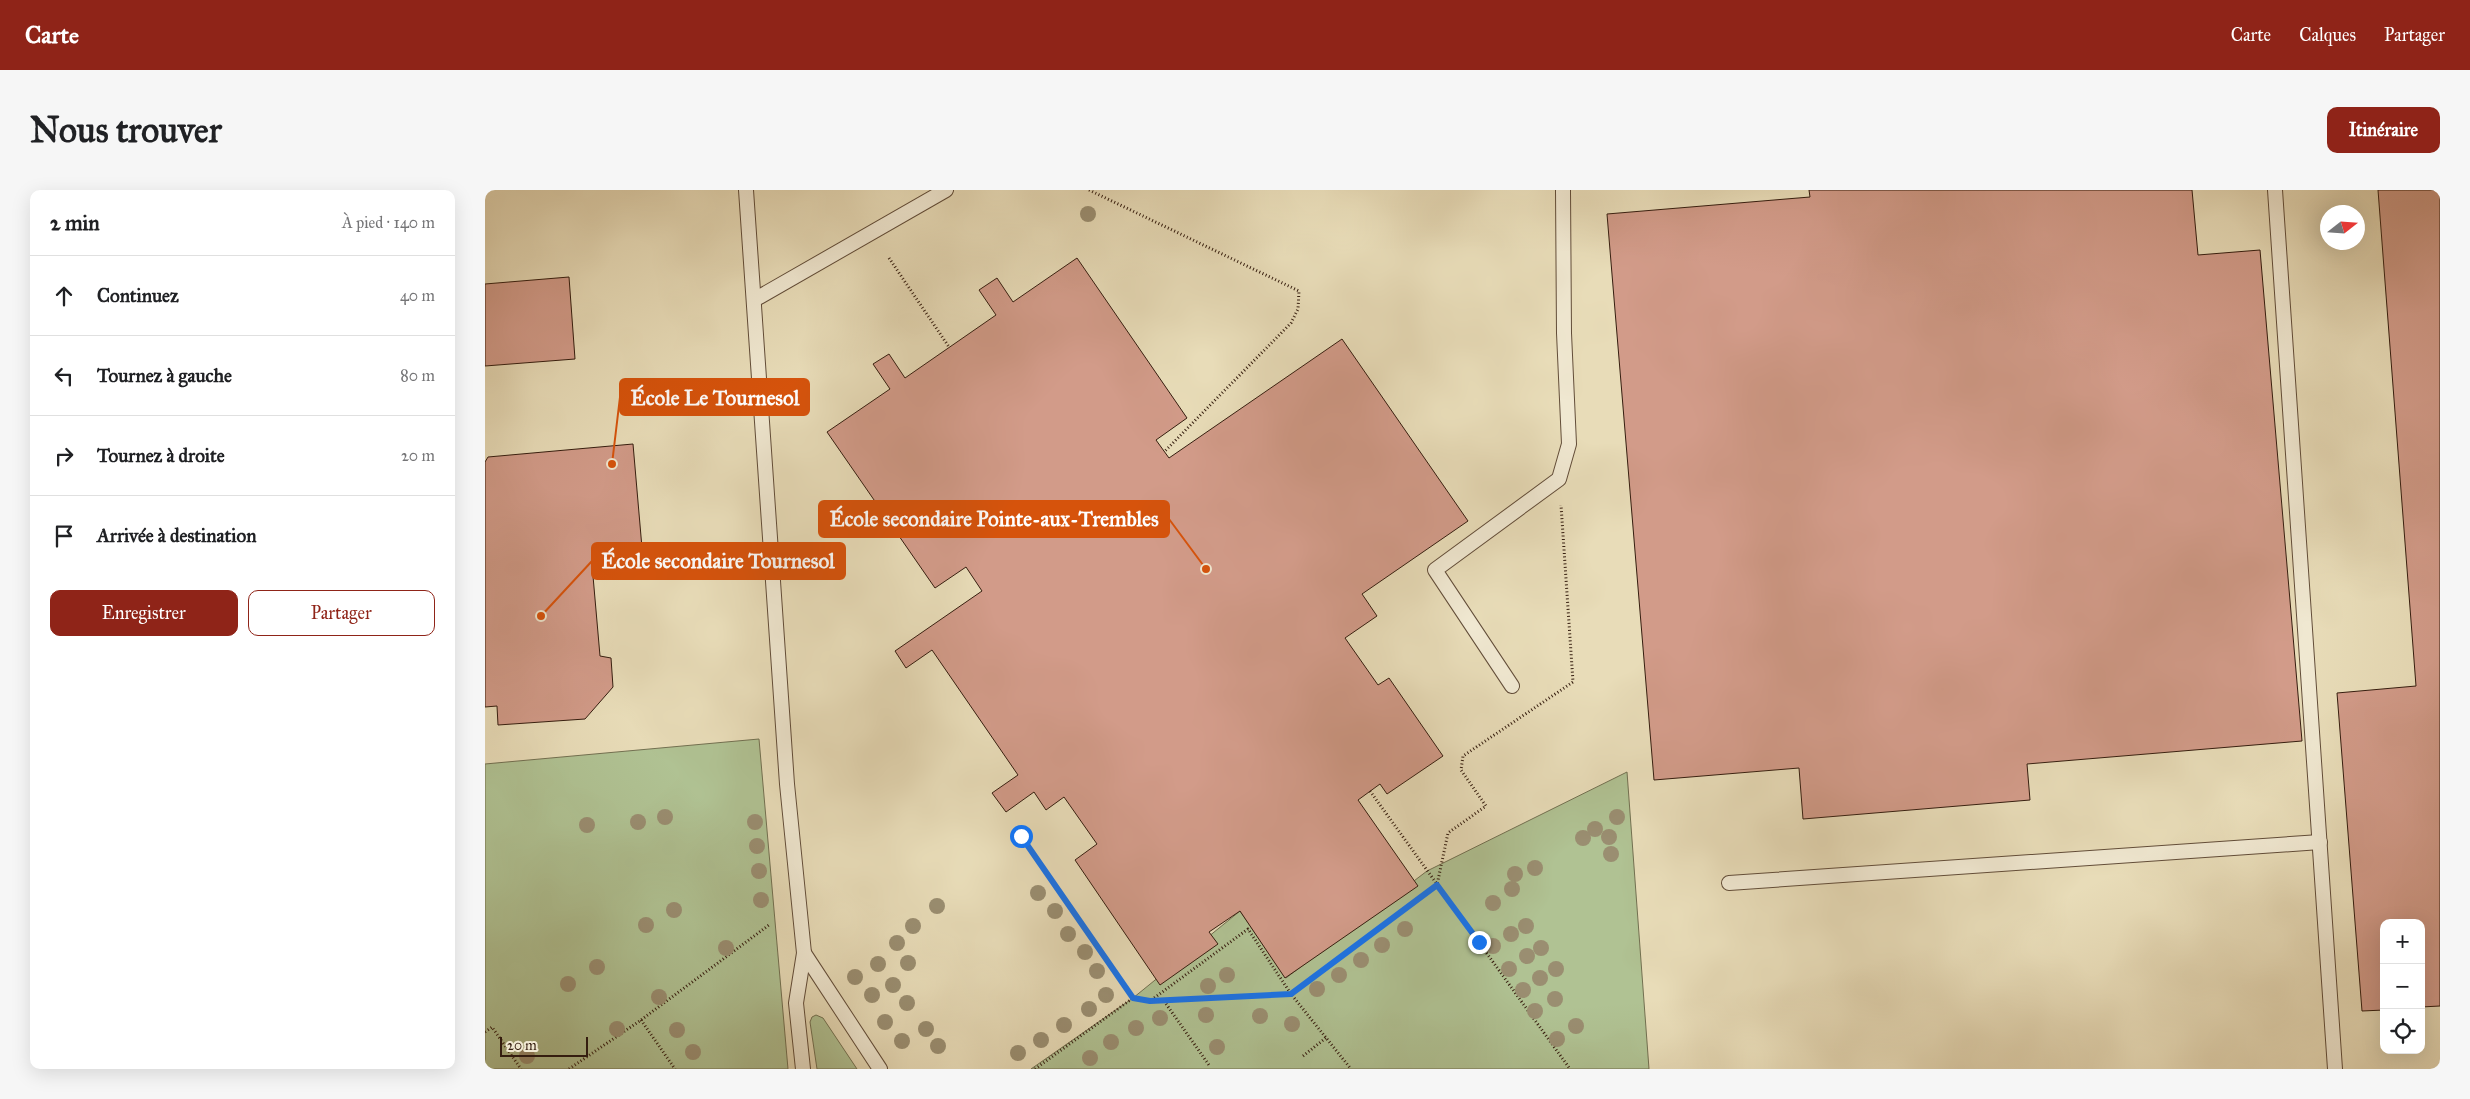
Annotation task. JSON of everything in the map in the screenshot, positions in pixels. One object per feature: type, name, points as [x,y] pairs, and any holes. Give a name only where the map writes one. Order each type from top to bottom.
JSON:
[{"type":"lane","points":[[746,190],[787,784],[803,953],[796,1003],[803,1069]]},
{"type":"lane","points":[[754,300],[946,190]]},
{"type":"lane","points":[[1512,686],[1435,570],[1559,479],[1569,444],[1564,333],[1563,190]]},
{"type":"lane","points":[[2275,190],[2335,1069]]},
{"type":"lane","points":[[1729,883],[2320,842]]},
{"type":"lane","points":[[803,953],[880,1069]]},
{"type":"path","points":[[1089,190],[1299,291],[1298,309],[1291,323],[1164,452]]},
{"type":"path","points":[[889,258],[949,347]]},
{"type":"path","points":[[1370,791],[1570,1069]]},
{"type":"path","points":[[1021,836],[1133,998],[1150,1001],[1291,994],[1437,885]]},
{"type":"path","points":[[569,1069],[641,1020],[769,925]]},
{"type":"path","points":[[1150,1001],[1248,929],[1291,994],[1351,1069]]},
{"type":"path","points":[[1035,1069],[1133,998]]},
{"type":"path","points":[[1164,1000],[1209,1064]]},
{"type":"path","points":[[641,1020],[675,1069]]},
{"type":"path","points":[[485,1032],[492,1027],[521,1069]]},
{"type":"path","points":[[1303,1056],[1327,1037]]},
{"type":"green space","points":[[759,739],[788,1069],[485,1069],[485,764]]},
{"type":"green space","points":[[1627,772],[1649,1069],[1031,1069],[1133,998],[1240,911],[1286,978],[1427,871]]},
{"type":"green space","points":[[816,1015],[823,1018],[857,1069],[817,1069],[810,1022],[812,1017]]},
{"type":"building","points":[[1809,190],[2192,190],[2198,255],[2260,250],[2302,741],[2027,764],[2030,800],[1803,819],[1799,768],[1654,780],[1607,214],[1810,197]]},
{"type":"building","points":[[2378,190],[2440,190],[2440,1006],[2425,1007],[2425,919],[2380,919],[2380,1010],[2362,1011],[2337,693],[2416,686]]},
{"type":"building","points":[[1077,258],[1187,418],[1156,440],[1169,458],[1342,339],[1468,521],[1362,594],[1377,616],[1345,638],[1378,685],[1389,678],[1443,756],[1387,794],[1380,784],[1358,800],[1418,886],[1285,978],[1240,911],[1209,932],[1218,944],[1160,985],[1075,860],[1097,844],[1064,797],[1046,810],[1034,792],[1006,812],[992,793],[1018,775],[932,650],[906,668],[895,651],[982,591],[966,567],[935,588],[827,432],[890,389],[873,364],[889,354],[905,378],[996,315],[979,290],[997,278],[1013,302]]},
{"type":"building","points":[[569,277],[575,359],[485,366],[485,284]]},
{"type":"building","points":[[633,444],[644,571],[593,576],[600,656],[611,658],[613,687],[585,719],[498,725],[497,706],[485,707],[485,462],[488,457]]},
{"type":"place","name":"École Le Tournesol","points":[[612,464]]},
{"type":"place","name":"École secondaire Pointe-aux-Trembles","points":[[1206,569]]},
{"type":"place","name":"École secondaire Tournesol","points":[[541,616]]},
{"type":"route","points":[[1021,836],[1133,998],[1150,1001],[1291,994],[1437,885],[1479,942]]}]
